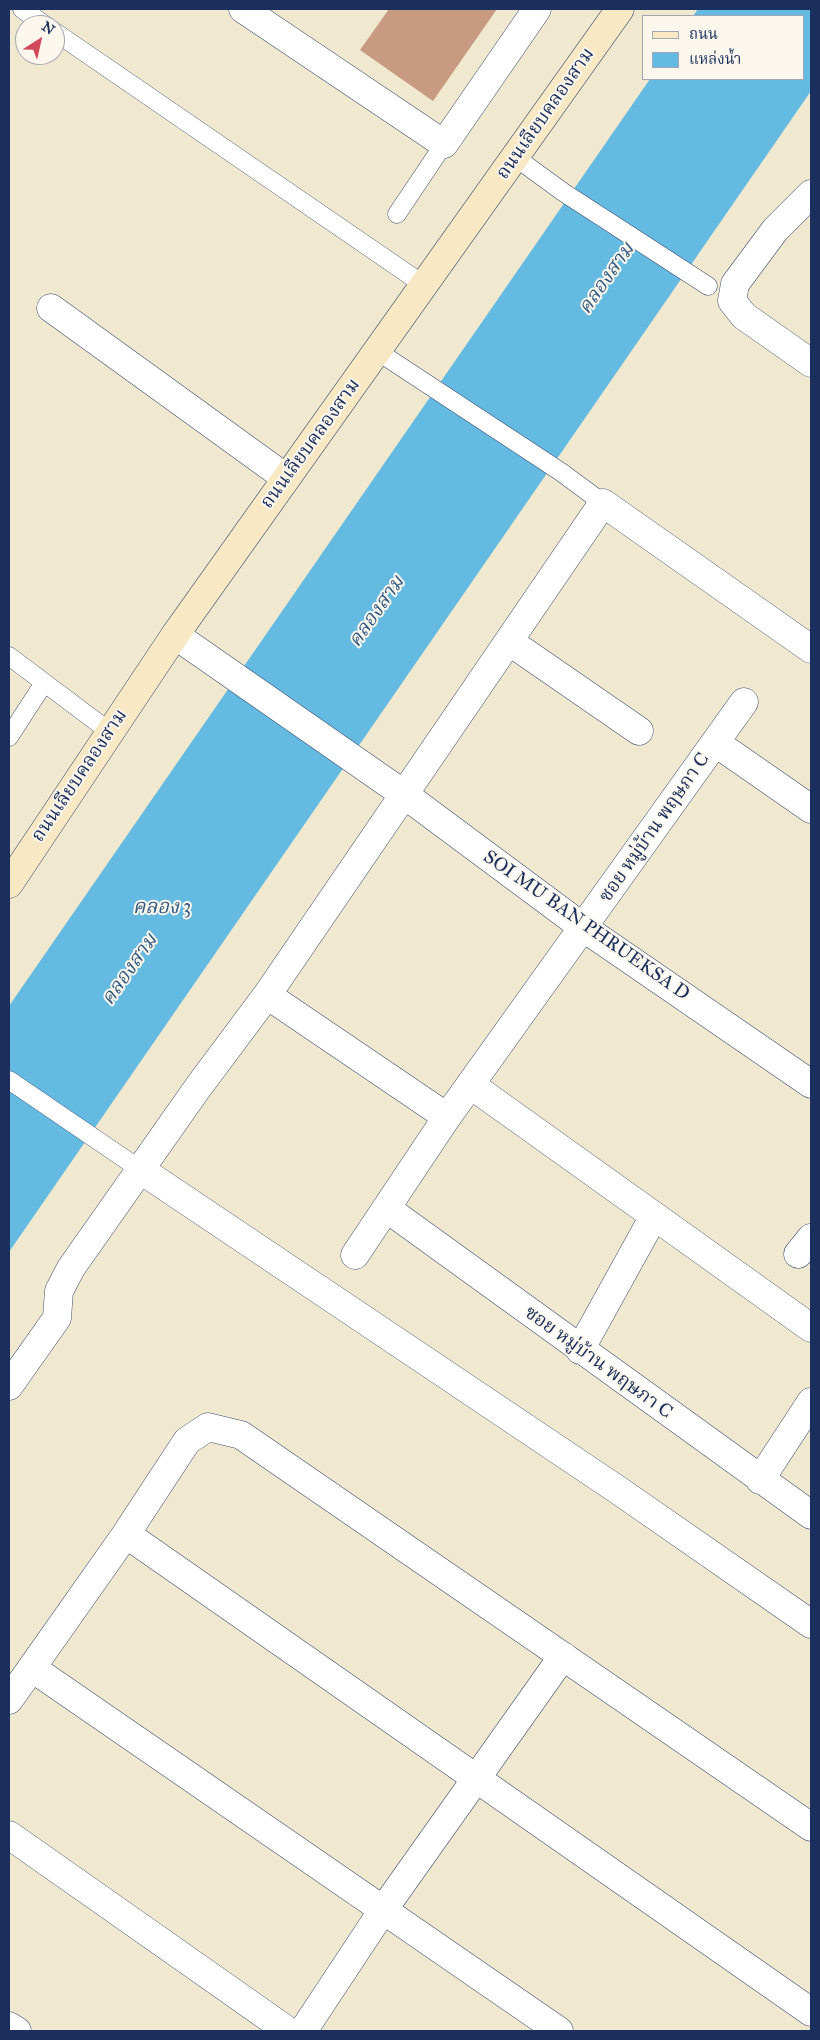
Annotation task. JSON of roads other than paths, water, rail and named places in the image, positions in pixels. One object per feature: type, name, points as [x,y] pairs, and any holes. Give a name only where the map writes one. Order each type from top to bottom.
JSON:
[{"type":"main road","name":"ถนนเลียบคลองสาม","points":[[9,884],[175,635],[620,9]]},
{"type":"street","points":[[243,9],[444,144],[537,9]]},
{"type":"street","points":[[811,194],[775,230],[734,284],[732,301],[744,316],[811,363]]},
{"type":"street","points":[[51,308],[286,478]]},
{"type":"street","points":[[9,1386],[57,1318],[59,1291],[71,1268],[199,1086],[267,995],[510,642],[603,503],[811,649]]},
{"type":"street","name":"SOI MU BAN PHRUEKSA D","points":[[175,635],[405,795],[584,928],[811,1084]]},
{"type":"street","points":[[510,642],[639,731]]},
{"type":"street","name":"ซอย หมู่บ้าน พฤษภา C","points":[[354,1254],[447,1117],[744,702]]},
{"type":"street","name":"ซอย หมู่บ้าน พฤษภา C","points":[[716,743],[811,809]]},
{"type":"street","points":[[267,995],[447,1117]]},
{"type":"street","points":[[471,1084],[811,1328]]},
{"type":"street","points":[[141,1170],[618,1490],[811,1624]]},
{"type":"street","name":"ซอย หมู่บ้าน พฤษภา C","points":[[386,1208],[580,1350],[811,1515]]},
{"type":"street","points":[[580,1350],[654,1216]]},
{"type":"street","points":[[760,1480],[811,1402]]},
{"type":"street","points":[[9,1700],[126,1534],[187,1441],[208,1427],[241,1435],[811,1827]]},
{"type":"street","points":[[126,1534],[811,2012]]},
{"type":"street","points":[[304,2031],[383,1910],[477,1780],[563,1656]]},
{"type":"street","points":[[32,1668],[559,2031]]},
{"type":"street","points":[[9,1835],[288,2031]]},
{"type":"street","points":[[9,2026],[17,2031]]},
{"type":"lane","points":[[65,39],[424,284]]},
{"type":"lane","points":[[397,214],[444,144]]},
{"type":"lane","points":[[515,157],[564,192],[708,286]]},
{"type":"lane","points":[[377,351],[561,472],[603,503]]},
{"type":"lane","points":[[9,656],[110,732]]},
{"type":"lane","points":[[9,737],[44,683]]},
{"type":"lane","points":[[9,1080],[141,1170]]},
{"type":"water","name":"คลอง 3","points":[[698,9],[811,9],[811,91],[9,1252],[9,1006],[649,80],[805,80],[805,15],[694,15]]},
{"type":"water label","name":"คลองสาม","points":[[607,279]]},
{"type":"water label","name":"คลองสาม","points":[[377,612]]},
{"type":"water label","name":"คลองสาม","points":[[130,970]]}]
